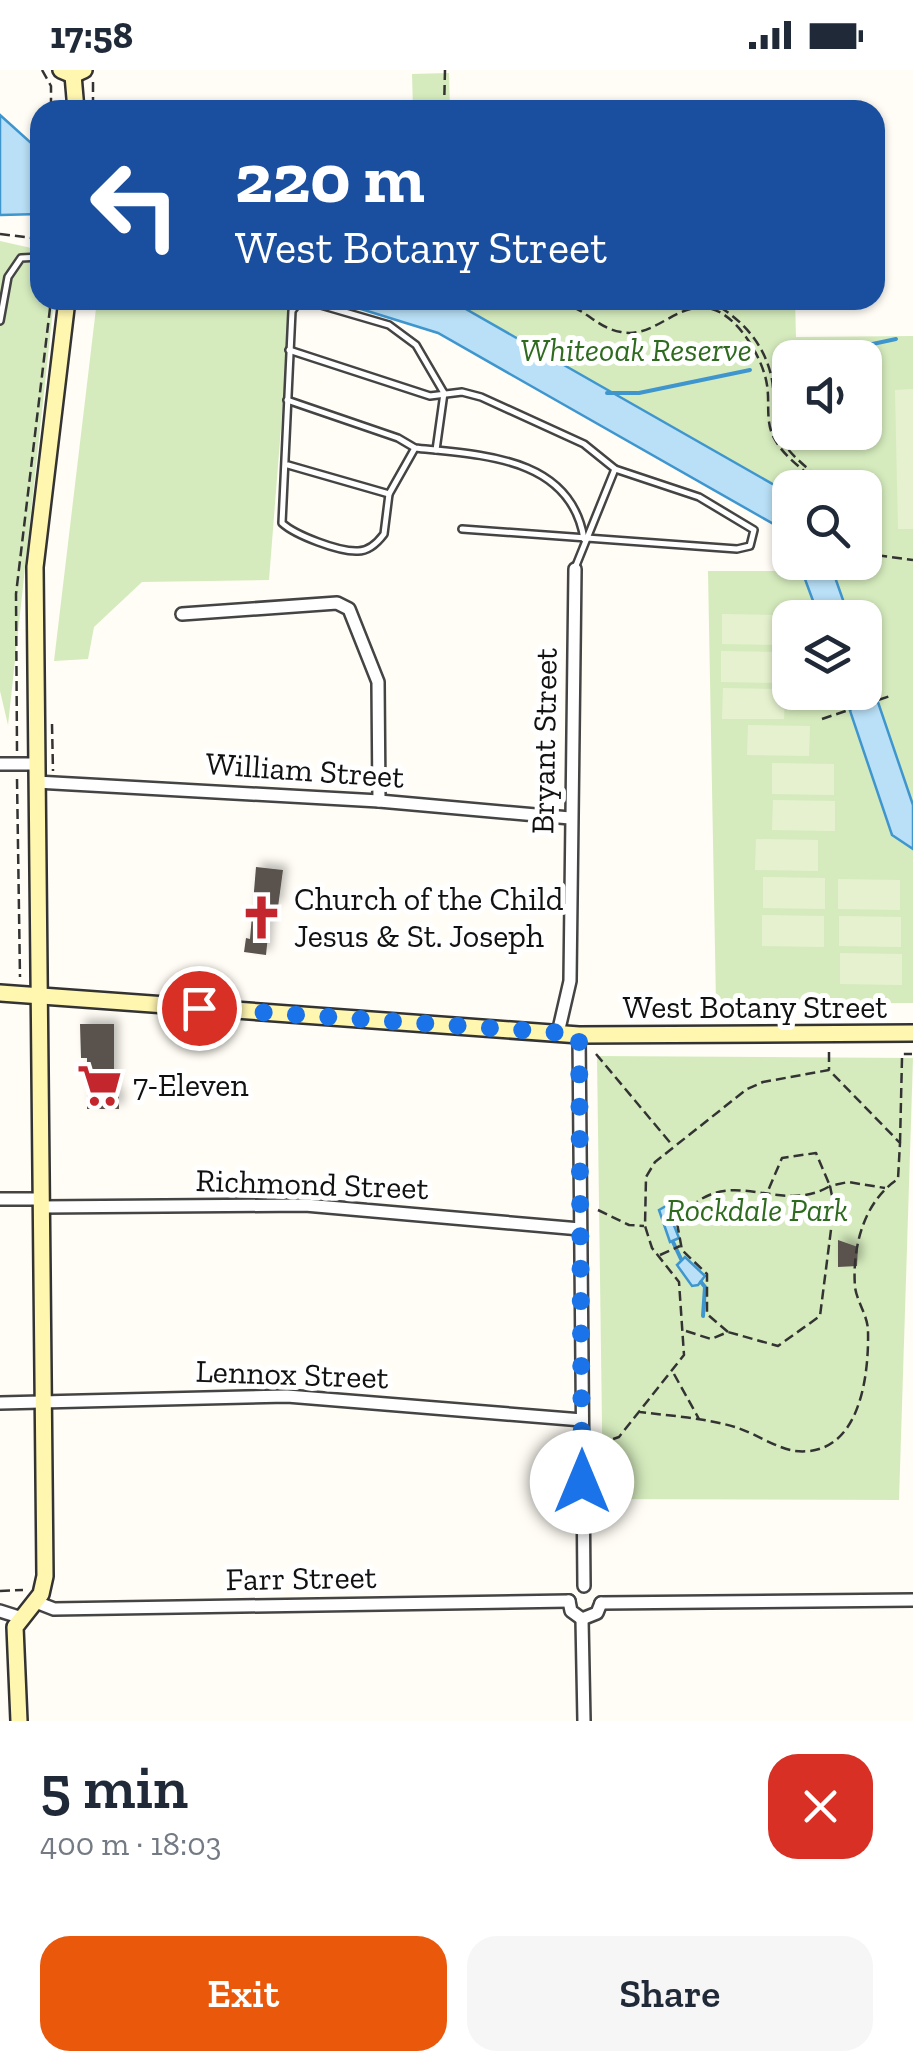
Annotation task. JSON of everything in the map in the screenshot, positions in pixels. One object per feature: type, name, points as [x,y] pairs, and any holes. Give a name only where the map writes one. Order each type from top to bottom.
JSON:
[{"type":"main road","points":[[72,72],[75,100]]},
{"type":"main road","points":[[20,1721],[15,1637],[31,1595],[45,1576],[38,999],[45,783],[36,764],[35,567],[67,310]]},
{"type":"main road","name":"West Botany Street","points":[[0,993],[38,999],[579,1034],[913,1033]]},
{"type":"street","name":"Bryant Street","points":[[558,1033],[570,982],[570,818],[576,786],[575,568]]},
{"type":"street","points":[[182,614],[336,603],[349,609],[378,682],[379,801]]},
{"type":"street","points":[[0,764],[36,764]]},
{"type":"street","name":"William Street","points":[[45,783],[379,801],[570,818]]},
{"type":"street","points":[[579,1034],[584,1586]]},
{"type":"street","name":"Richmond Street","points":[[0,1199],[41,1203],[305,1204],[580,1229]]},
{"type":"street","name":"Lennox Street","points":[[0,1403],[286,1396],[582,1420]]},
{"type":"street","points":[[584,1586],[598,1593],[601,1603],[597,1613],[582,1618],[574,1614],[568,1601],[575,1589],[584,1586]]},
{"type":"street","name":"Farr Street","points":[[31,1595],[54,1609],[568,1601]]},
{"type":"street","points":[[601,1603],[913,1600]]},
{"type":"street","points":[[0,1610],[22,1618]]},
{"type":"street","points":[[582,1618],[584,1721]]},
{"type":"lane","points":[[0,321],[12,266],[21,258],[30,258]]},
{"type":"lane","points":[[293,310],[287,400],[288,465],[279,515],[282,523],[358,551],[377,543],[384,534],[389,494],[415,448]]},
{"type":"lane","points":[[336,310],[389,325],[416,344],[444,394],[436,450]]},
{"type":"lane","points":[[290,350],[430,396],[462,392],[481,397],[584,444],[615,469],[699,497],[754,530],[754,537],[750,546],[737,548],[462,529]]},
{"type":"lane","points":[[287,400],[398,438],[415,448],[541,470],[568,494],[580,514],[584,539]]},
{"type":"lane","points":[[288,465],[389,494]]},
{"type":"lane","points":[[575,568],[615,469]]},
{"type":"path","points":[[42,70],[51,86],[51,100]]},
{"type":"path","points":[[444,100],[445,70]]},
{"type":"path","points":[[93,71],[93,100]]},
{"type":"path","points":[[0,234],[30,239]]},
{"type":"path","points":[[583,310],[620,332],[645,330],[688,310]]},
{"type":"path","points":[[716,310],[742,331],[764,372],[772,434],[786,456],[803,470]]},
{"type":"path","points":[[723,310],[741,321],[756,341],[771,374],[774,421],[781,440],[808,470]]},
{"type":"path","points":[[882,556],[913,560]]},
{"type":"path","points":[[822,719],[893,695]]},
{"type":"path","points":[[45,783],[52,708]]},
{"type":"path","points":[[829,1052],[830,1070],[900,1143]]},
{"type":"path","points":[[596,1054],[674,1148]]},
{"type":"path","points":[[640,1412],[735,1427],[794,1451],[837,1438],[854,1420],[862,1404],[868,1327],[855,1287],[862,1227],[865,1214],[885,1188],[898,1179],[902,1058],[903,1054],[912,1054]]},
{"type":"path","points":[[599,1444],[619,1437],[684,1355],[679,1282],[658,1256],[645,1226],[646,1176],[655,1162],[747,1089],[762,1082],[830,1070]]},
{"type":"path","points":[[767,1193],[782,1158],[816,1153],[830,1186],[834,1206],[820,1316],[778,1346],[717,1326],[708,1314],[707,1274],[681,1245],[678,1224],[695,1205],[730,1189],[752,1188],[767,1193],[800,1198],[830,1186],[848,1182],[885,1188]]},
{"type":"path","points":[[598,1210],[628,1226],[645,1226]]},
{"type":"path","points":[[658,1256],[681,1245]]},
{"type":"path","points":[[712,1339],[717,1326]]},
{"type":"path","points":[[684,1330],[712,1339],[728,1332]]},
{"type":"path","points":[[674,1372],[700,1420]]},
{"type":"path","points":[[0,1590],[31,1595]]},
{"type":"green space","points":[[449,73],[450,100],[413,100],[412,74]]},
{"type":"green space","points":[[0,241],[30,248],[30,310],[53,310],[8,725],[0,691]]},
{"type":"green space","points":[[96,310],[290,310],[269,580],[142,582],[94,627],[88,659],[54,661]]},
{"type":"green space","name":"Whiteoak Reserve","points":[[468,310],[795,310],[796,337],[913,336],[913,805],[881,710],[882,600],[843,600],[836,580],[882,580],[882,470],[772,470],[772,484]]},
{"type":"green space","points":[[913,389],[913,529],[898,529],[895,390]]},
{"type":"green space","points":[[708,571],[772,571],[772,580],[806,580],[813,600],[772,600],[772,710],[850,710],[892,835],[913,849],[913,1003],[716,1004]]},
{"type":"green space","points":[[722,614],[772,615],[772,645],[722,644]]},
{"type":"green space","points":[[721,651],[772,652],[772,683],[721,682]]},
{"type":"green space","points":[[723,688],[772,689],[772,710],[784,710],[784,719],[722,719]]},
{"type":"green space","points":[[748,725],[810,726],[809,756],[747,755]]},
{"type":"green space","points":[[772,763],[834,764],[834,795],[772,794]]},
{"type":"green space","points":[[773,800],[835,801],[835,831],[772,830]]},
{"type":"green space","points":[[756,839],[818,840],[818,871],[755,870]]},
{"type":"green space","points":[[763,877],[825,878],[825,909],[763,908]]},
{"type":"green space","points":[[838,879],[900,880],[900,910],[838,909]]},
{"type":"green space","points":[[762,915],[824,916],[824,947],[762,946]]},
{"type":"green space","points":[[839,916],[901,917],[901,947],[839,946]]},
{"type":"green space","points":[[840,953],[902,954],[902,985],[840,984]]},
{"type":"green space","name":"Rockdale Park","points":[[597,1056],[913,1058],[899,1500],[603,1499]]},
{"type":"water","points":[[0,115],[30,142],[30,214],[0,215]]},
{"type":"water","points":[[364,310],[468,310],[772,484],[772,523],[438,333]]},
{"type":"water","points":[[805,580],[836,580],[843,600],[813,600]]},
{"type":"water","points":[[850,710],[881,710],[913,805],[913,849],[892,835]]},
{"type":"water","points":[[666,1206],[680,1215],[673,1223],[679,1238],[670,1242],[659,1210]]},
{"type":"water","points":[[685,1257],[705,1276],[698,1285],[692,1286],[677,1265]]},
{"type":"building","name":"Church of the Child Jesus & St. Joseph","points":[[256,867],[283,870],[278,907],[271,906],[266,955],[244,952],[246,938],[250,939]]},
{"type":"building","points":[[80,1024],[114,1024],[114,1093],[119,1093],[119,1109],[87,1109],[87,1058],[81,1058]]},
{"type":"building","points":[[838,1240],[858,1247],[857,1266],[838,1267]]},
{"type":"waterway","points":[[882,342],[896,339]]},
{"type":"waterway","points":[[607,393],[639,393],[750,370]]},
{"type":"waterway","points":[[673,1242],[681,1259]]},
{"type":"waterway","points":[[701,1282],[705,1287],[703,1316]]},
{"type":"place","name":"Church of the Child Jesus & St. Joseph","points":[[261,917]]},
{"type":"place","name":"7-Eleven","points":[[100,1085]]},
{"type":"route","points":[[199,1008],[579,1034],[582,1482]]}]
